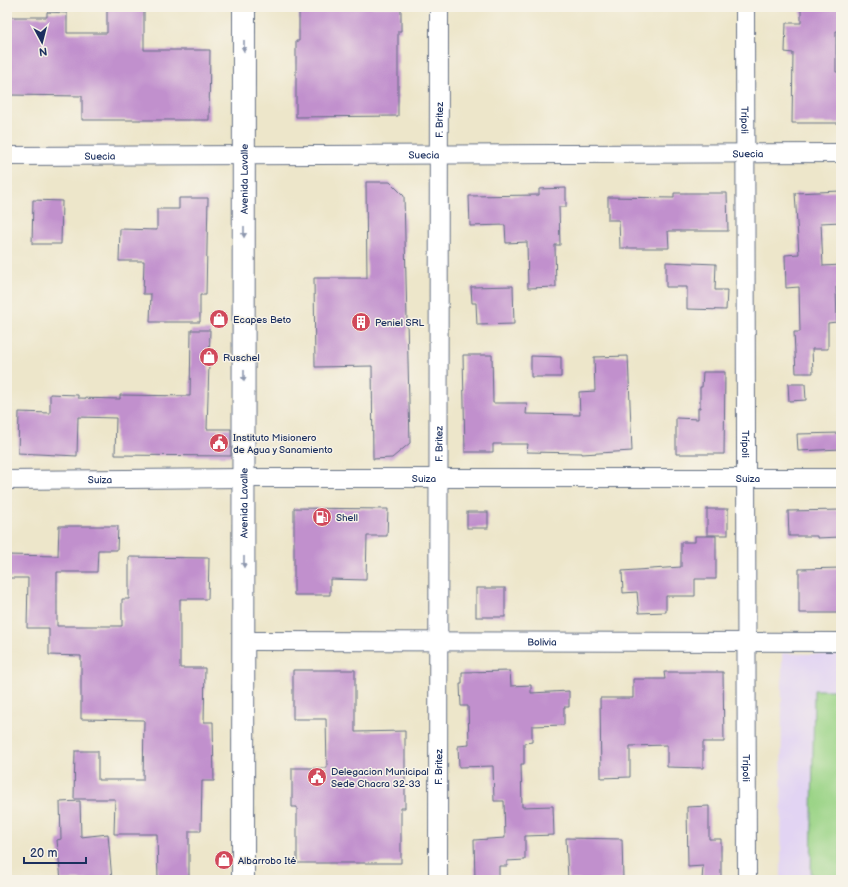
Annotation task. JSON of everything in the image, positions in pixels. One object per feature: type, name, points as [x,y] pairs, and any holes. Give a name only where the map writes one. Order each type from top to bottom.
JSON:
[{"type":"main road","name":"Avenida Lavalle","points":[[243,880],[244,7]]},
{"type":"street","name":"F. Britez","points":[[438,880],[439,7]]},
{"type":"street","name":"Trípoli","points":[[745,7],[747,880]]},
{"type":"street","name":"Suecia","points":[[7,156],[841,153]]},
{"type":"street","name":"Suiza","points":[[7,480],[244,478],[841,478]]},
{"type":"street","name":"Bolivia","points":[[244,641],[841,642]]},
{"type":"shaded area","points":[[782,653],[841,655],[841,880],[781,880]]},
{"type":"green space","points":[[814,690],[841,690],[841,880],[811,880]]},
{"type":"building","points":[[107,7],[144,7],[144,50],[210,50],[209,120],[82,120],[82,96],[9,95],[10,17],[47,17],[47,12],[67,13],[67,33],[107,33]]},
{"type":"building","points":[[299,7],[401,7],[401,31],[398,31],[398,116],[296,117],[296,41],[299,41]]},
{"type":"building","points":[[801,7],[841,7],[841,31],[836,31],[836,72],[841,72],[841,123],[792,123],[793,53],[785,52],[786,23],[801,23]]},
{"type":"building","name":"Peniel SRL","points":[[366,182],[390,182],[404,196],[410,443],[392,458],[373,459],[372,366],[315,367],[314,278],[367,278]]},
{"type":"building","points":[[566,188],[566,207],[559,207],[560,245],[555,245],[556,287],[528,288],[527,242],[506,243],[505,225],[470,226],[469,196],[539,195],[539,189]]},
{"type":"building","points":[[841,191],[841,222],[821,223],[823,266],[841,265],[841,287],[836,287],[837,322],[828,323],[828,349],[812,349],[813,373],[796,373],[794,332],[800,332],[799,287],[786,288],[785,255],[799,254],[795,193]]},
{"type":"building","points":[[674,193],[727,193],[728,231],[668,231],[669,248],[620,248],[619,220],[608,220],[608,197],[674,198]]},
{"type":"building","points":[[179,198],[208,198],[206,295],[200,295],[200,322],[150,322],[151,294],[143,294],[144,261],[119,261],[120,229],[157,230],[157,209],[179,209]]},
{"type":"building","points":[[33,200],[62,201],[61,244],[32,244]]},
{"type":"building","points":[[666,262],[716,264],[715,290],[727,290],[726,310],[687,309],[687,287],[666,287]]},
{"type":"building","points":[[513,286],[514,324],[477,325],[476,303],[472,303],[471,287]]},
{"type":"building","points":[[191,330],[210,330],[207,429],[231,429],[231,456],[115,455],[116,418],[78,417],[77,456],[18,453],[19,412],[50,413],[50,394],[78,395],[78,398],[120,399],[120,395],[190,396]]},
{"type":"building","points":[[463,355],[492,355],[493,403],[527,403],[526,414],[580,415],[579,392],[595,391],[594,357],[628,356],[632,451],[582,454],[527,452],[528,444],[493,444],[493,452],[465,452]]},
{"type":"building","points":[[531,356],[561,357],[561,377],[531,377]]},
{"type":"building","points":[[703,372],[725,372],[724,454],[676,454],[676,418],[698,419],[698,408],[700,408],[700,387],[702,387]]},
{"type":"building","points":[[788,384],[805,384],[806,400],[789,401]]},
{"type":"building","points":[[841,433],[841,449],[798,451],[797,434]]},
{"type":"building","points":[[294,508],[388,509],[387,536],[367,536],[366,580],[330,579],[330,595],[294,595]]},
{"type":"building","points":[[707,509],[728,509],[728,535],[707,535]]},
{"type":"building","points":[[841,510],[841,537],[817,538],[817,536],[789,536],[788,511]]},
{"type":"building","points":[[467,512],[488,512],[488,528],[467,528]]},
{"type":"building","points":[[59,526],[118,526],[117,550],[98,550],[97,572],[57,572],[57,626],[122,626],[122,599],[129,599],[129,557],[209,558],[208,599],[180,599],[180,668],[205,668],[204,722],[213,722],[214,781],[202,781],[201,831],[189,831],[189,880],[158,880],[157,834],[114,834],[115,799],[74,799],[75,751],[98,751],[98,780],[143,780],[144,720],[81,719],[81,656],[49,655],[49,628],[27,628],[28,578],[7,578],[7,555],[58,556]]},
{"type":"building","points":[[695,536],[716,536],[716,579],[695,579],[695,596],[666,596],[666,612],[639,613],[637,592],[623,593],[622,571],[681,567],[681,542],[695,542]]},
{"type":"building","points":[[841,568],[841,613],[799,613],[799,569]]},
{"type":"building","points":[[476,588],[505,588],[505,617],[476,617]]},
{"type":"building","points":[[293,670],[355,670],[355,732],[405,731],[405,808],[401,808],[401,863],[297,863],[297,807],[292,807],[292,768],[327,768],[326,719],[293,719]]},
{"type":"building","points":[[510,671],[511,686],[531,685],[531,693],[569,691],[569,707],[564,707],[564,725],[532,726],[532,742],[524,743],[524,764],[521,764],[522,807],[553,806],[554,835],[525,836],[525,860],[507,861],[507,866],[499,866],[499,880],[475,880],[474,840],[505,838],[504,801],[494,801],[493,766],[459,767],[458,746],[469,745],[468,706],[461,706],[460,684],[462,684],[462,672]]},
{"type":"building","points":[[664,672],[723,672],[724,742],[703,742],[703,768],[667,767],[667,745],[630,746],[630,777],[601,778],[600,698],[633,698],[633,679],[665,679]]},
{"type":"building","points":[[80,801],[81,837],[108,834],[112,880],[61,880],[57,840],[61,839],[60,802]]},
{"type":"building","points":[[709,806],[709,839],[721,839],[721,880],[702,880],[703,866],[688,867],[687,807]]},
{"type":"building","points":[[566,838],[622,839],[623,880],[568,880]]},
{"type":"place","name":"Ecapes Beto","points":[[219,319]]},
{"type":"place","name":"Peniel SRL","points":[[361,322]]},
{"type":"place","name":"Ruschel","points":[[209,357]]},
{"type":"place","name":"Instituto Misionero de Agua y Sanamiento","points":[[219,443]]},
{"type":"place","name":"Shell","points":[[322,517]]},
{"type":"place","name":"Delegacion Municipal Sede Chacra 32-33","points":[[317,777]]},
{"type":"place","name":"Albarrobo Ité","points":[[224,860]]}]
